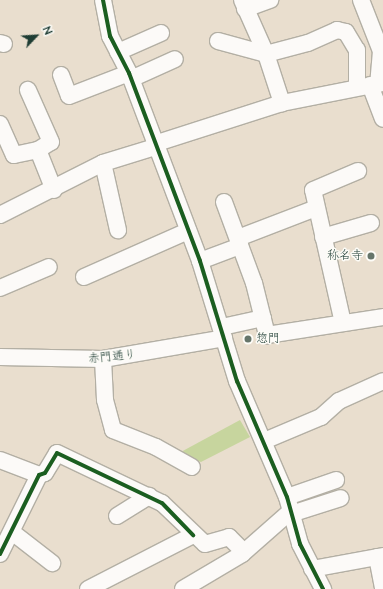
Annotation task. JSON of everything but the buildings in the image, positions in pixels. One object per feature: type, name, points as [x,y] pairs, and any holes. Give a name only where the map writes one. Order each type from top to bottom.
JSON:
[{"type":"street","points":[[270,0],[244,5],[266,54],[282,103]]},
{"type":"street","points":[[361,0],[382,50],[372,85]]},
{"type":"street","points":[[100,3],[118,52],[130,76],[200,261],[237,381],[264,441],[312,569],[322,589]]},
{"type":"street","points":[[218,41],[266,54],[308,43],[337,30],[346,32],[357,50],[372,85],[383,119]]},
{"type":"street","points":[[118,52],[161,33]]},
{"type":"street","points":[[62,75],[69,96],[130,76],[175,59]]},
{"type":"street","points":[[0,215],[54,190],[102,163],[282,103],[372,85]]},
{"type":"street","points":[[0,124],[14,155],[38,150],[51,142],[28,90]]},
{"type":"street","points":[[38,150],[54,190]]},
{"type":"street","points":[[102,163],[118,230]]},
{"type":"street","points":[[343,323],[313,190],[337,173],[358,171]]},
{"type":"street","points":[[224,202],[239,242],[263,318],[267,336],[383,317]]},
{"type":"street","points":[[200,261],[316,208]]},
{"type":"street","points":[[323,237],[371,223]]},
{"type":"street","points":[[84,278],[188,231]]},
{"type":"street","points":[[0,288],[49,267]]},
{"type":"street","name":"赤門通り","points":[[0,357],[103,359],[223,332],[263,318]]},
{"type":"street","points":[[103,359],[105,400],[113,430],[156,447],[192,467]]},
{"type":"street","points":[[264,441],[321,417],[339,401],[383,381]]},
{"type":"street","points":[[0,554],[39,476],[45,473],[57,453],[162,503],[205,544],[229,537],[242,550]]},
{"type":"street","points":[[0,460],[39,476]]},
{"type":"street","points":[[183,589],[242,554],[242,550],[290,507],[336,480]]},
{"type":"street","points":[[117,516],[149,496]]},
{"type":"street","points":[[290,507],[341,498]]},
{"type":"street","points":[[12,532],[52,563]]},
{"type":"street","points":[[97,586],[193,534]]},
{"type":"street","points":[[312,569],[380,557],[383,587]]},
{"type":"green space","points":[[240,420],[250,437],[201,462],[179,453]]},
{"type":"cycle path","points":[[103,0],[110,36],[129,73],[200,261],[237,381],[287,497],[300,544],[323,589]]},
{"type":"cycle path","points":[[0,554],[39,475],[45,473],[57,453],[162,503],[193,535]]},
{"type":"place","name":"称名寺","points":[[371,256]]},
{"type":"place","name":"惣門","points":[[248,339]]}]
